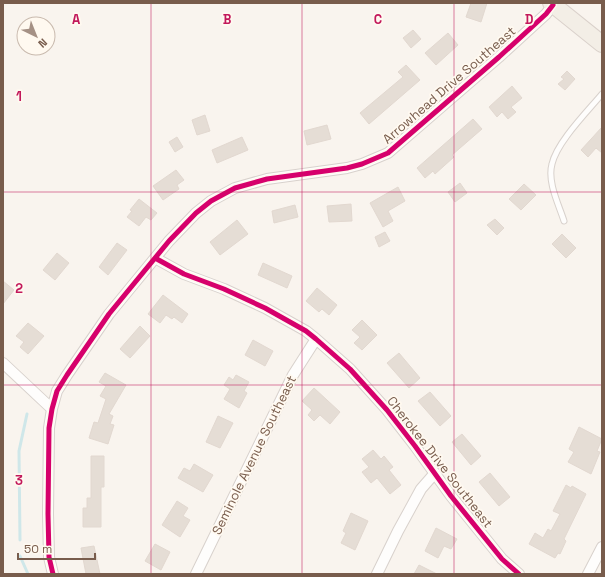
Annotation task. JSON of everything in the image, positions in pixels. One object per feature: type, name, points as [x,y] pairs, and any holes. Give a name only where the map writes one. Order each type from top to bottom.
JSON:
[{"type":"main road","points":[[552,4],[602,44]]},
{"type":"street","name":"Arrowhead Drive Southeast","points":[[53,574],[49,557],[49,428],[52,409],[58,391],[67,375],[109,314],[169,241],[211,200],[235,188],[267,179],[347,168],[362,164],[388,153],[546,14],[552,4]]},
{"type":"street","name":"Cherokee Drive Southeast","points":[[155,258],[184,274],[224,289],[265,308],[306,331],[316,339],[350,369],[387,410],[451,496],[502,559],[519,574]]},
{"type":"street","name":"Seminole Avenue Southeast","points":[[196,574],[293,375],[316,339]]},
{"type":"street","points":[[3,362],[52,409]]},
{"type":"street","points":[[377,574],[421,489],[435,474]]},
{"type":"street","points":[[588,574],[602,547]]},
{"type":"lane","points":[[564,221],[553,190],[551,165],[558,148],[602,94]]},
{"type":"building","points":[[471,3],[487,3],[481,22],[466,17]]},
{"type":"building","points":[[413,30],[421,39],[411,48],[403,38]]},
{"type":"building","points":[[448,33],[458,45],[436,65],[425,53]]},
{"type":"building","points":[[406,65],[420,80],[369,124],[360,113],[403,77],[398,72]]},
{"type":"building","points":[[567,71],[575,79],[565,90],[558,84],[564,79],[561,77]]},
{"type":"building","points":[[512,86],[522,98],[511,107],[516,112],[508,119],[502,112],[497,117],[489,107]]},
{"type":"building","points":[[205,115],[210,131],[197,135],[192,120]]},
{"type":"building","points":[[473,119],[482,129],[452,155],[454,157],[435,174],[433,171],[425,178],[417,168]]},
{"type":"building","points":[[327,125],[331,139],[307,145],[304,131]]},
{"type":"building","points":[[602,127],[602,153],[596,148],[588,157],[581,150]]},
{"type":"building","points":[[177,137],[183,147],[175,152],[169,142]]},
{"type":"building","points":[[242,137],[248,150],[217,163],[212,150]]},
{"type":"building","points":[[176,170],[184,180],[177,185],[179,189],[163,200],[153,186]]},
{"type":"building","points":[[460,183],[467,193],[455,202],[448,192]]},
{"type":"building","points":[[524,184],[536,195],[521,210],[509,199]]},
{"type":"building","points":[[398,187],[405,201],[388,211],[393,221],[383,227],[370,203]]},
{"type":"building","points":[[139,199],[157,213],[151,220],[146,217],[139,226],[127,217],[132,211],[130,210]]},
{"type":"building","points":[[351,204],[352,221],[329,222],[327,206]]},
{"type":"building","points":[[295,205],[298,217],[274,223],[272,211]]},
{"type":"building","points":[[495,219],[504,228],[497,235],[487,225]]},
{"type":"building","points":[[237,220],[248,234],[220,255],[210,242]]},
{"type":"building","points":[[385,232],[390,241],[379,247],[375,237]]},
{"type":"building","points":[[562,234],[576,248],[566,258],[552,244]]},
{"type":"building","points":[[117,243],[127,250],[108,275],[99,267]]},
{"type":"building","points":[[57,253],[69,263],[55,280],[43,270]]},
{"type":"building","points":[[263,263],[292,276],[287,288],[258,275]]},
{"type":"building","points":[[3,281],[14,290],[3,304]]},
{"type":"building","points":[[317,288],[337,305],[329,315],[322,309],[319,312],[306,301]]},
{"type":"building","points":[[163,295],[188,314],[182,323],[174,317],[172,319],[166,315],[160,323],[148,314]]},
{"type":"building","points":[[362,320],[377,335],[362,350],[354,343],[360,337],[352,330]]},
{"type":"building","points":[[28,323],[44,336],[28,354],[20,347],[24,342],[16,336]]},
{"type":"building","points":[[140,326],[150,336],[130,358],[120,349]]},
{"type":"building","points":[[253,340],[273,351],[265,366],[245,355]]},
{"type":"building","points":[[399,353],[420,378],[409,388],[387,363]]},
{"type":"building","points":[[105,373],[126,385],[109,414],[113,416],[110,424],[114,425],[108,444],[89,438],[94,422],[98,423],[106,399],[100,396],[106,386],[99,382]]},
{"type":"building","points":[[236,375],[249,382],[244,391],[247,393],[239,408],[224,399],[230,389],[224,385],[229,377],[233,380]]},
{"type":"building","points":[[314,388],[340,412],[330,424],[320,415],[314,421],[308,415],[312,410],[302,401]]},
{"type":"building","points":[[430,392],[451,416],[440,426],[418,401]]},
{"type":"building","points":[[218,416],[233,423],[220,448],[206,442]]},
{"type":"building","points":[[579,427],[602,439],[597,451],[600,452],[591,474],[568,462],[574,452],[569,449]]},
{"type":"building","points":[[462,434],[481,456],[471,465],[452,442]]},
{"type":"building","points":[[373,450],[381,459],[384,456],[393,467],[389,470],[401,485],[390,494],[377,478],[371,483],[362,472],[369,467],[362,459]]},
{"type":"building","points":[[91,456],[104,456],[104,487],[101,487],[101,527],[83,527],[83,508],[87,508],[87,498],[91,498]]},
{"type":"building","points":[[194,464],[213,475],[203,492],[178,478],[184,468],[190,471]]},
{"type":"building","points":[[490,473],[510,497],[499,506],[479,482]]},
{"type":"building","points":[[566,485],[571,488],[572,486],[586,494],[564,539],[566,541],[560,554],[558,553],[555,558],[529,544],[535,533],[543,538],[548,529],[551,531],[560,514],[553,511]]},
{"type":"building","points":[[177,501],[188,508],[183,516],[190,520],[180,537],[162,525]]},
{"type":"building","points":[[351,513],[368,521],[355,550],[341,543],[346,533],[343,531]]},
{"type":"building","points":[[436,528],[457,539],[451,549],[444,546],[438,558],[425,551]]},
{"type":"building","points":[[155,544],[170,552],[161,570],[145,561]]},
{"type":"building","points":[[94,546],[100,574],[86,574],[81,548]]},
{"type":"building","points":[[419,565],[437,574],[414,574]]},
{"type":"waterway","points":[[20,540],[19,451],[27,414]]},
{"type":"waterway","points":[[20,556],[28,574]]},
{"type":"cycle path","points":[[53,574],[49,557],[49,428],[57,391],[109,314],[169,241],[196,213],[211,201],[235,188],[267,179],[347,168],[362,164],[388,153],[499,57],[546,14],[553,5]]},
{"type":"cycle path","points":[[155,258],[184,274],[224,289],[265,308],[306,331],[316,339],[350,369],[387,410],[451,496],[502,559],[519,574]]}]
